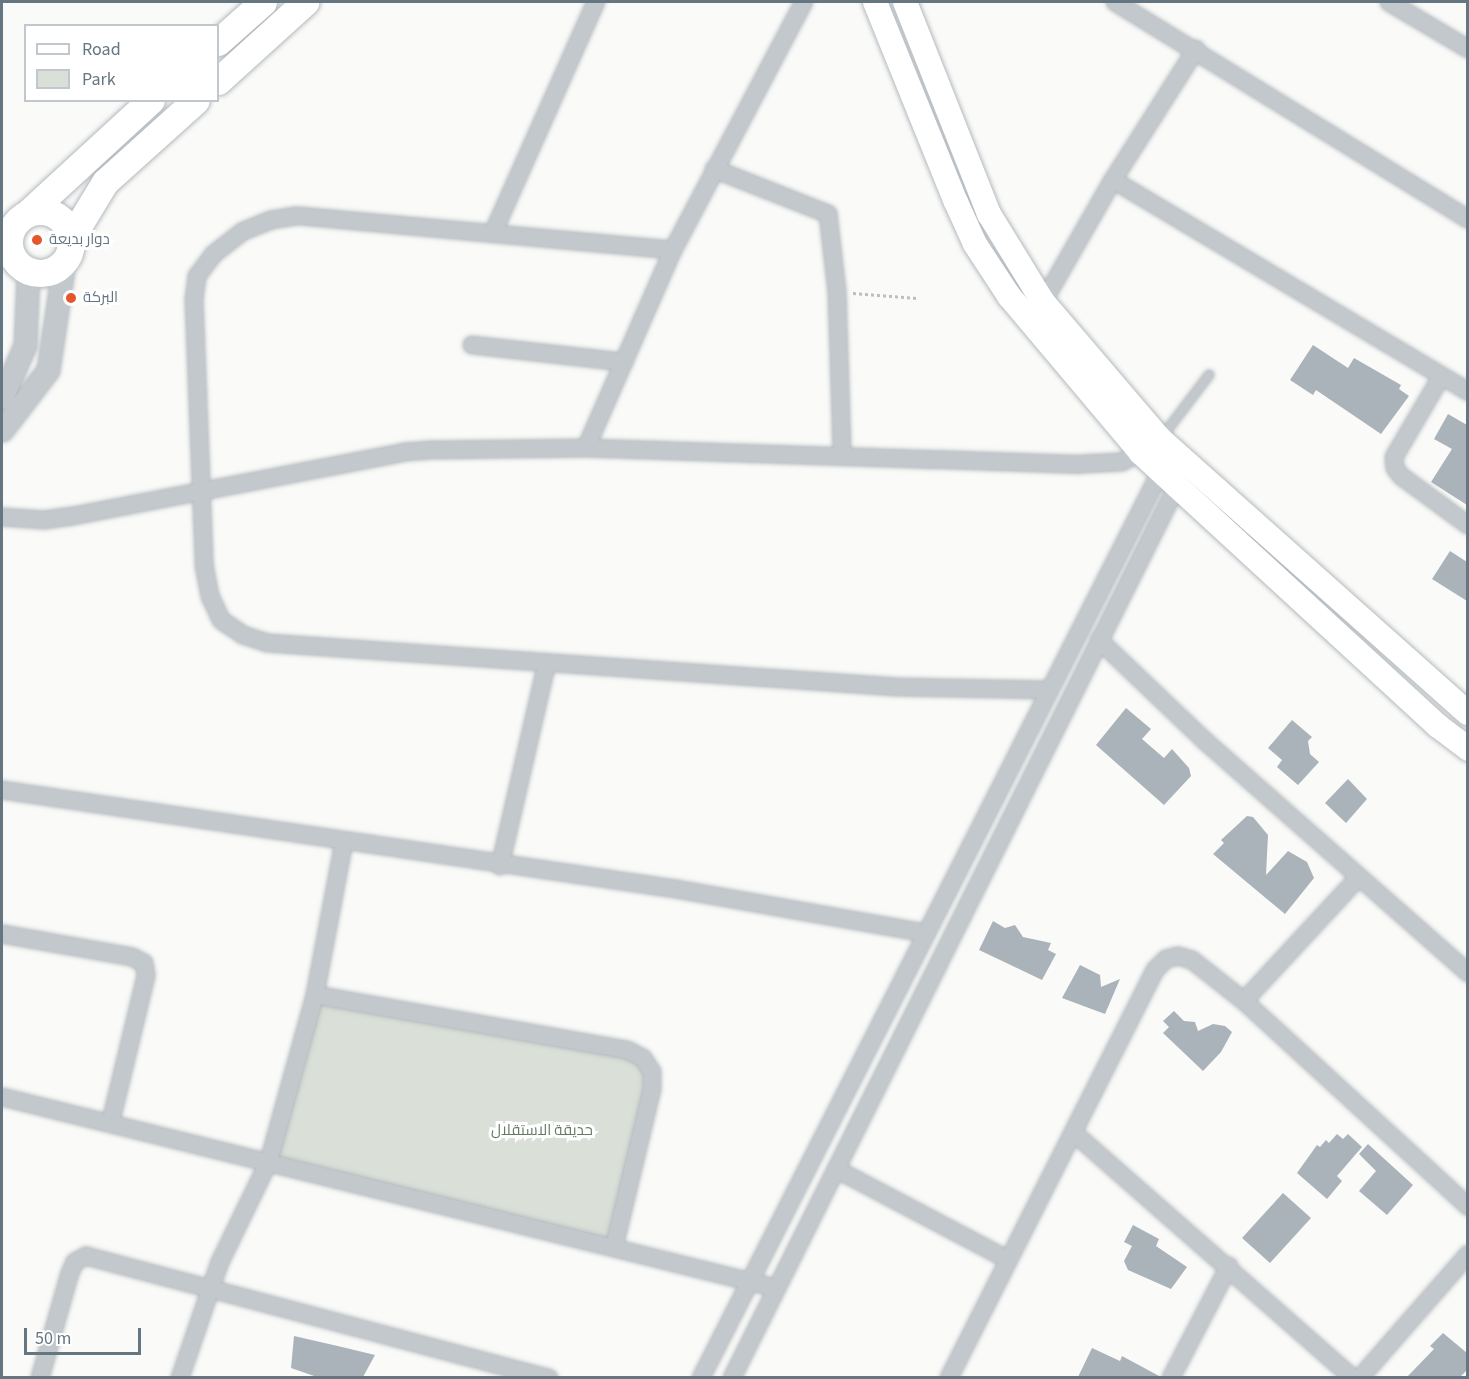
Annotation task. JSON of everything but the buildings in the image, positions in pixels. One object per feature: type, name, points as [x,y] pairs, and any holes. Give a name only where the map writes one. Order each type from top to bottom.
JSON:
[{"type":"main road","points":[[219,41],[263,2]]},
{"type":"main road","points":[[219,80],[305,2]]},
{"type":"main road","points":[[875,2],[975,244],[1009,296],[1165,451],[1467,713]]},
{"type":"main road","points":[[905,2],[989,214],[1043,302],[1165,451],[1169,478],[1438,726],[1467,749]]},
{"type":"main road","points":[[149,102],[14,219],[9,250],[16,265],[47,272],[67,251],[105,182],[194,102]]},
{"type":"main road","points":[[14,219],[52,213],[65,223],[67,251]]},
{"type":"street","points":[[493,233],[596,2]]},
{"type":"street","points":[[586,448],[673,250],[804,2]]},
{"type":"street","points":[[1115,2],[1196,49],[1467,219]]},
{"type":"street","points":[[1389,2],[1467,48]]},
{"type":"street","points":[[1043,302],[1113,180],[1196,49]]},
{"type":"street","points":[[714,169],[828,214],[837,292],[842,454]]},
{"type":"street","points":[[1113,180],[1467,392]]},
{"type":"street","points":[[673,250],[296,216],[271,220],[242,232],[213,255],[197,276],[194,299],[204,565],[210,596],[221,620],[243,635],[268,643],[897,687],[1049,690]]},
{"type":"street","points":[[2,430],[48,370],[67,251]]},
{"type":"street","points":[[2,398],[25,345],[16,265]]},
{"type":"street","points":[[471,345],[624,362]]},
{"type":"street","points":[[1441,377],[1395,457],[1395,468],[1467,525]]},
{"type":"street","points":[[2,517],[44,520],[73,516],[404,452],[586,448],[842,454],[1090,464],[1122,462],[1165,451],[1169,478],[1099,640],[732,1377]]},
{"type":"street","points":[[701,1377],[1049,690],[1169,478]]},
{"type":"street","points":[[1099,640],[1204,741],[1467,974]]},
{"type":"street","points":[[500,866],[547,663]]},
{"type":"street","points":[[2,790],[500,866],[676,889],[925,933]]},
{"type":"street","points":[[180,1377],[210,1288],[269,1161],[315,995],[344,842]]},
{"type":"street","points":[[1244,1001],[1359,878]]},
{"type":"street","points":[[2,934],[132,957],[144,963],[146,976],[111,1121]]},
{"type":"street","points":[[949,1377],[1156,969],[1166,959],[1178,956],[1192,960],[1244,1001],[1467,1206]]},
{"type":"street","points":[[315,995],[627,1050],[643,1058],[652,1072],[652,1089],[614,1247]]},
{"type":"street","points":[[2,1096],[750,1279],[776,1288]]},
{"type":"street","points":[[1074,1133],[1229,1266],[1353,1377]]},
{"type":"street","points":[[836,1169],[1007,1260]]},
{"type":"street","points":[[1360,1377],[1467,1254]]},
{"type":"street","points":[[40,1377],[70,1273],[81,1259],[97,1256],[488,1370],[549,1377]]},
{"type":"street","points":[[1171,1377],[1229,1266]]},
{"type":"lane","points":[[1165,451],[1209,375]]},
{"type":"path","points":[[837,292],[917,298]]},
{"type":"green space","name":"حديقة الاستقلال","points":[[315,995],[627,1050],[652,1072],[614,1247],[275,1163]]},
{"type":"place","name":"دوار بديعة","points":[[37,240]]},
{"type":"place","name":"البركة","points":[[71,298]]}]
